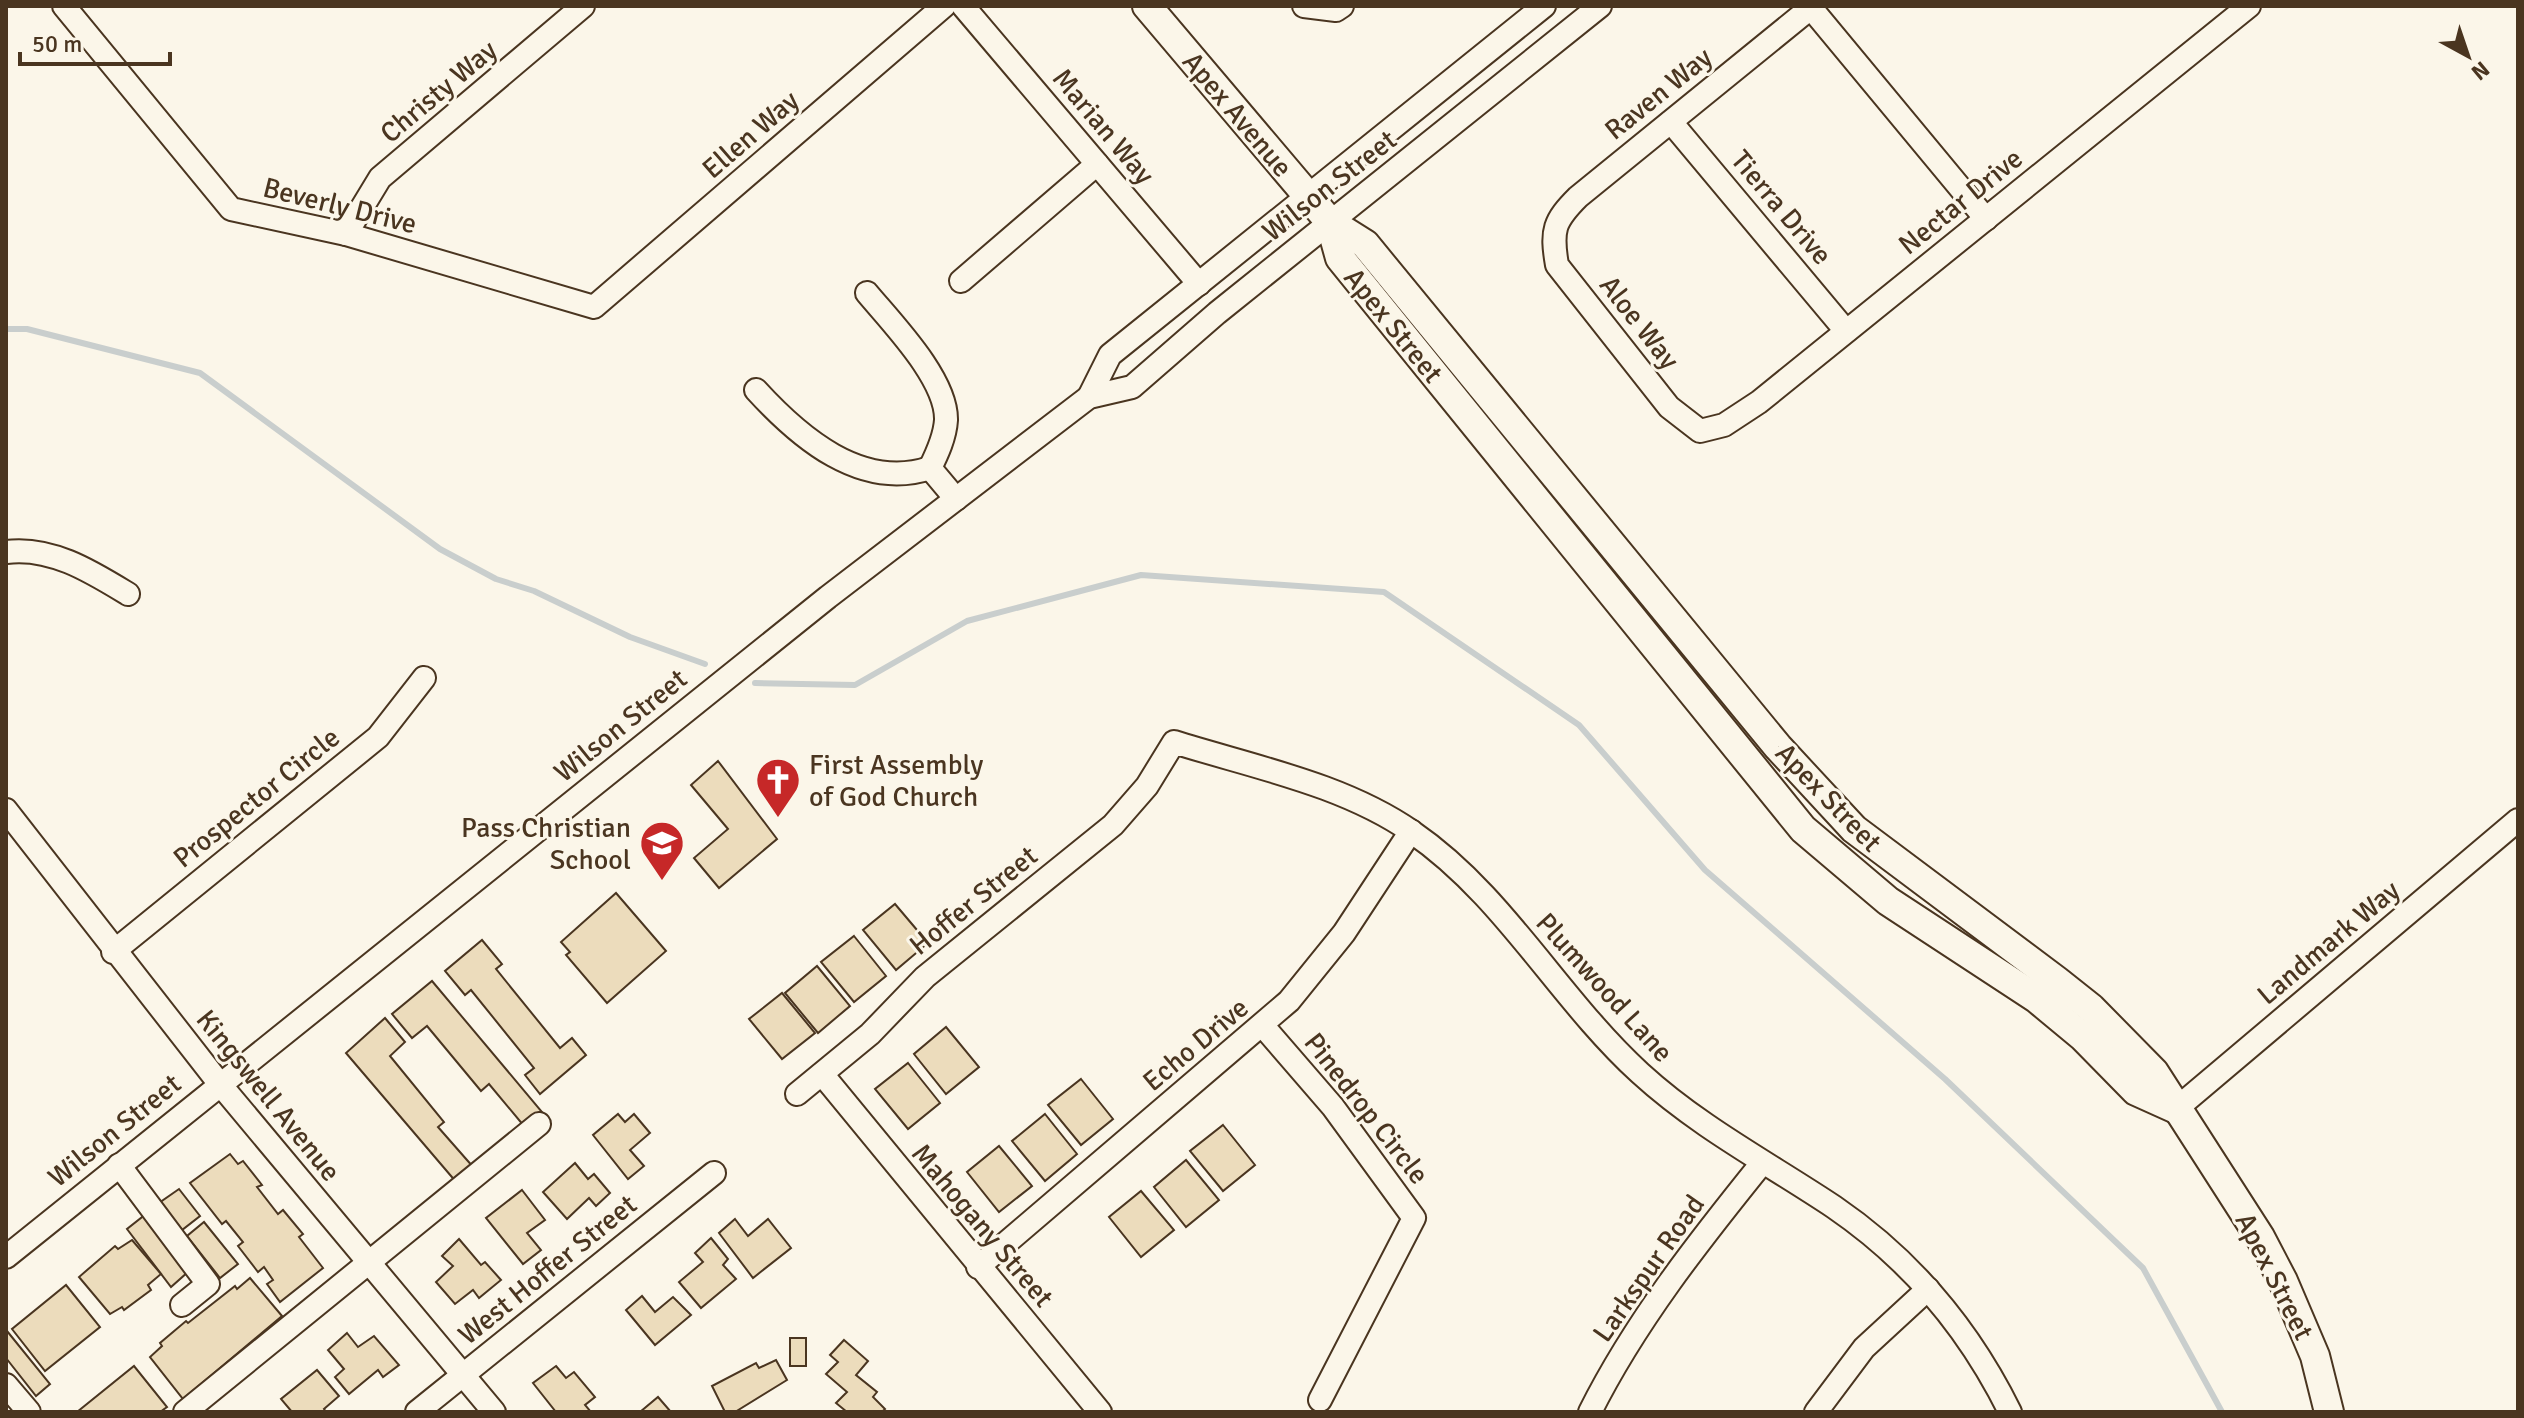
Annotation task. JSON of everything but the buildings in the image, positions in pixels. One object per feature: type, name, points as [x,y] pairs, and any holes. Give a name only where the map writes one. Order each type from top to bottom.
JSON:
[{"type":"main road","name":"Apex Avenue","points":[[1147,6],[1330,222]]},
{"type":"main road","name":"Apex Street","points":[[1330,222],[1340,258],[1803,829],[1888,901],[2036,998],[2083,1037],[2136,1091],[2176,1109],[2226,1182],[2283,1281],[2315,1356],[2329,1412]]},
{"type":"street","name":"Beverly Drive","points":[[64,6],[231,209],[346,234],[594,307]]},
{"type":"street","name":"Christy Way","points":[[346,234],[380,178],[583,6]]},
{"type":"street","name":"Ellen Way","points":[[594,307],[944,6]]},
{"type":"street","name":"Marian Way","points":[[963,6],[1199,284]]},
{"type":"street","points":[[1304,6],[1336,10],[1342,6]]},
{"type":"street","name":"Wilson Street","points":[[1089,397],[1110,355],[1544,6]]},
{"type":"street","name":"Wilson Street","points":[[6,1257],[219,1083],[956,499],[1089,397],[1132,387],[1330,222],[1600,6]]},
{"type":"street","name":"Nectar Drive","points":[[1700,431],[1724,425],[1759,402],[2249,6]]},
{"type":"street","points":[[1812,7],[1986,219]]},
{"type":"street","name":"Raven Way","points":[[1552,236],[1562,214],[1578,197],[1812,7]]},
{"type":"street","name":"Tierra Drive","points":[[1671,122],[1846,331]]},
{"type":"street","points":[[961,281],[1097,164]]},
{"type":"street","name":"Aloe Way","points":[[1552,236],[1557,265],[1669,407],[1700,431]]},
{"type":"street","points":[[867,293],[912,346],[937,388],[946,419],[930,468]]},
{"type":"street","points":[[756,390],[792,429],[833,456],[898,475],[930,468]]},
{"type":"street","points":[[930,468],[956,499]]},
{"type":"street","points":[[6,552],[16,550],[76,563],[128,594]]},
{"type":"street","name":"Prospector Circle","points":[[113,952],[378,737],[424,678]]},
{"type":"street","name":"Plumwood Lane","points":[[1174,742],[1333,793],[1411,831],[1474,883],[1588,1020],[1640,1073],[1699,1121],[1835,1208],[1875,1238],[1928,1289],[1967,1338],[2010,1412]]},
{"type":"street","name":"Hoffer Street","points":[[797,1094],[870,1034],[925,977],[1113,825],[1147,786],[1174,742]]},
{"type":"street","name":"Kingswell Avenue","points":[[6,810],[113,952],[219,1083],[494,1412]]},
{"type":"street","name":"Landmark Way","points":[[2176,1109],[2518,820]]},
{"type":"street","name":"Echo Drive","points":[[978,1267],[1263,1026],[1313,975],[1411,831]]},
{"type":"street","name":"Pinedrop Circle","points":[[1263,1026],[1326,1098],[1414,1218],[1320,1400]]},
{"type":"street","name":"Mahogany Street","points":[[822,1074],[1100,1412]]},
{"type":"street","points":[[185,1412],[539,1124]]},
{"type":"street","name":"Larkspur Road","points":[[1590,1412],[1692,1250],[1762,1163]]},
{"type":"street","points":[[119,1165],[208,1284],[182,1305]]},
{"type":"street","name":"West Hoffer Street","points":[[417,1412],[714,1173]]},
{"type":"street","points":[[1816,1412],[1848,1365],[1928,1289]]},
{"type":"street","points":[[6,1385],[29,1412]]},
{"type":"waterway","points":[[6,329],[27,329],[200,373],[440,549],[496,579],[534,591],[630,637],[705,664]]},
{"type":"waterway","points":[[755,683],[855,685],[967,621],[1141,575],[1384,592],[1579,725],[1705,870],[1945,1079],[2143,1268],[2222,1412]]},
{"type":"place","name":"First Assembly of God Church","points":[[778,819]]},
{"type":"place","name":"Pass Christian School","points":[[662,882]]}]
